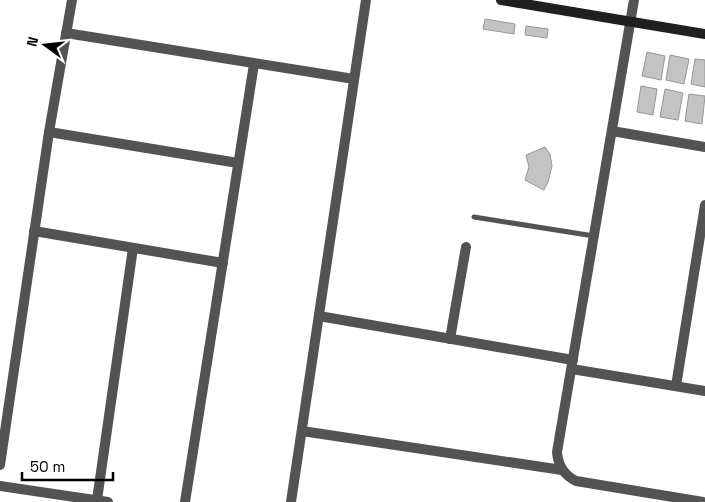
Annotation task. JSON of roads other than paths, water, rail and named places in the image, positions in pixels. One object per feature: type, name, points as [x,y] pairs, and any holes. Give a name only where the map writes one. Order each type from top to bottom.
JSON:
[{"type":"street","points":[[0,466],[49,132],[72,0]]},
{"type":"street","points":[[291,502],[366,0]]},
{"type":"street","points":[[501,0],[529,2],[630,22],[705,34]]},
{"type":"street","points":[[634,0],[557,452],[562,470],[570,478],[582,482],[703,502]]},
{"type":"street","points":[[66,33],[354,80]]},
{"type":"street","points":[[185,502],[254,64]]},
{"type":"street","points":[[612,131],[705,147]]},
{"type":"street","points":[[49,132],[238,162]]},
{"type":"street","points":[[676,386],[705,206]]},
{"type":"street","points":[[34,231],[223,263]]},
{"type":"street","points":[[450,339],[466,247]]},
{"type":"street","points":[[97,500],[132,248]]},
{"type":"street","points":[[319,316],[450,339],[705,391]]},
{"type":"street","points":[[302,431],[562,470]]},
{"type":"street","points":[[0,486],[108,502]]},
{"type":"lane","points":[[474,217],[594,236]]}]
